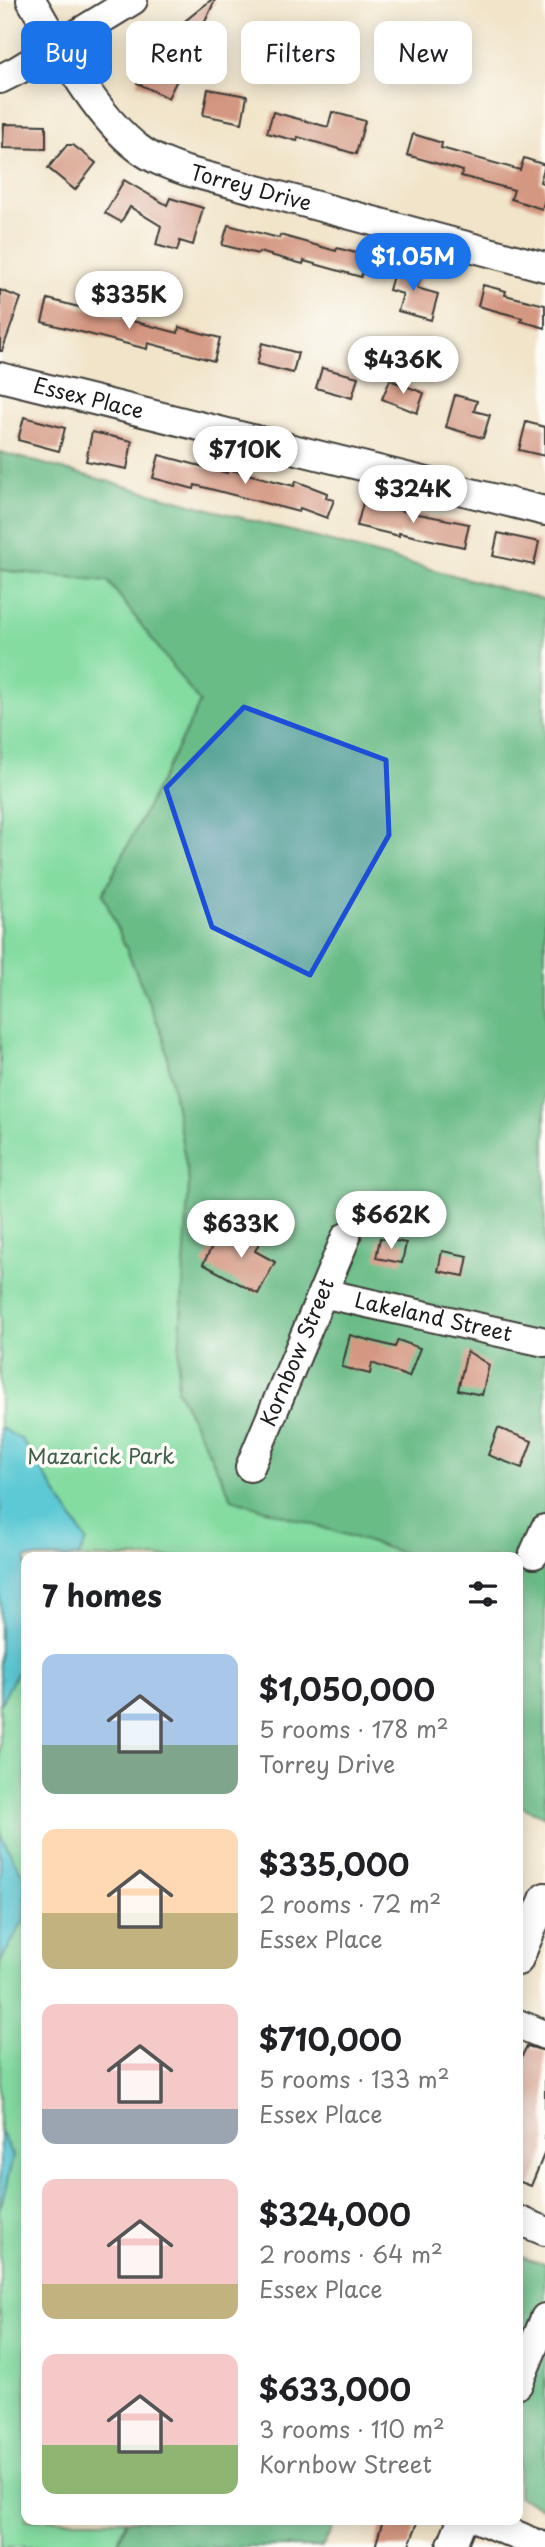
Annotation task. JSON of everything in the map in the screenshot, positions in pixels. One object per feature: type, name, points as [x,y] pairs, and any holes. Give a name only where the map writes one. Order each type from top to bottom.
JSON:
[{"type":"street","name":"Torrey Drive","points":[[31,0],[44,21]]},
{"type":"street","points":[[97,21],[133,0]]},
{"type":"street","points":[[0,79],[21,69]]},
{"type":"street","name":"Torrey Drive","points":[[85,84],[118,129],[138,148],[158,161],[186,171],[545,267]]},
{"type":"street","name":"Essex Place","points":[[0,377],[545,511]]},
{"type":"street","name":"Kornbow Street","points":[[250,1467],[346,1237]]},
{"type":"street","name":"Lakeland Street","points":[[322,1293],[545,1342]]},
{"type":"street","points":[[523,1949],[545,1897]]},
{"type":"street","points":[[523,2026],[545,2035]]},
{"type":"street","points":[[523,2222],[545,2231]]},
{"type":"street","points":[[523,2372],[545,2318]]},
{"type":"street","points":[[451,2547],[460,2525]]},
{"type":"street","points":[[493,2525],[544,2547]]},
{"type":"highlighted area","points":[[244,707],[386,760],[389,835],[310,975],[212,927],[166,788]]},
{"type":"green space","points":[[0,452],[545,600],[545,1817],[523,1807],[523,1552],[400,1552],[232,1499],[177,1389],[189,1182],[164,1038],[103,894],[200,703],[108,581],[0,570]]},
{"type":"green space","name":"Mazarick Park","points":[[0,570],[108,581],[200,703],[103,894],[164,1038],[189,1182],[177,1389],[232,1499],[400,1552],[21,1552],[21,2525],[124,2525],[116,2547],[0,2547]]},
{"type":"green space","points":[[523,2257],[545,2264],[545,2508],[523,2499]]},
{"type":"green space","points":[[125,2525],[334,2525],[322,2547],[117,2547]]},
{"type":"water","points":[[0,1427],[22,1440],[87,1541],[81,1552],[21,1552],[21,1665],[0,1705]]},
{"type":"water","points":[[0,1833],[21,1872],[21,1925],[0,1963]]},
{"type":"water","points":[[0,2131],[13,2157],[0,2210]]},
{"type":"building","points":[[211,0],[215,0],[205,21],[185,21]]},
{"type":"building","points":[[139,84],[175,84],[168,98]]},
{"type":"building","points":[[208,89],[247,96],[242,123],[203,115]]},
{"type":"building","points":[[273,112],[328,127],[332,112],[365,121],[356,154],[298,137],[297,141],[267,133]]},
{"type":"building","points":[[4,124],[46,125],[46,149],[3,148]]},
{"type":"building","points":[[413,134],[442,143],[441,148],[520,170],[524,158],[545,165],[540,182],[545,184],[542,209],[511,199],[514,190],[461,176],[463,171],[407,155]]},
{"type":"building","points":[[67,145],[73,145],[96,163],[75,190],[48,168]]},
{"type":"building","points":[[124,180],[167,205],[170,198],[203,208],[193,245],[180,241],[177,251],[156,245],[161,226],[130,207],[121,222],[105,213]]},
{"type":"building","points":[[228,225],[367,256],[361,277],[304,261],[303,264],[222,245]]},
{"type":"building","points":[[396,265],[422,272],[417,288],[438,294],[431,320],[398,311],[403,294],[389,290]]},
{"type":"building","points":[[483,285],[506,291],[505,295],[545,305],[545,328],[521,321],[522,318],[478,306]]},
{"type":"building","points":[[0,290],[21,298],[2,351],[0,351]]},
{"type":"building","points":[[48,299],[178,333],[179,327],[220,338],[214,361],[148,343],[147,349],[42,322]]},
{"type":"building","points":[[262,343],[298,353],[293,373],[257,364]]},
{"type":"building","points":[[322,368],[358,377],[352,398],[316,388]]},
{"type":"building","points":[[390,380],[424,393],[417,413],[382,399]]},
{"type":"building","points":[[455,395],[477,401],[474,411],[490,415],[483,438],[446,427]]},
{"type":"building","points":[[24,417],[65,428],[59,451],[18,440]]},
{"type":"building","points":[[526,422],[545,427],[545,456],[519,450]]},
{"type":"building","points":[[92,432],[132,441],[127,469],[86,461]]},
{"type":"building","points":[[159,455],[227,473],[228,469],[294,486],[296,481],[327,493],[326,498],[334,500],[327,518],[300,508],[299,512],[195,485],[194,489],[153,478]]},
{"type":"building","points":[[363,503],[469,524],[464,547],[357,526]]},
{"type":"building","points":[[498,533],[539,542],[534,565],[493,556]]},
{"type":"building","points":[[252,1225],[265,1232],[255,1251],[275,1262],[258,1294],[203,1264],[219,1233],[241,1245]]},
{"type":"building","points":[[380,1238],[406,1243],[402,1263],[376,1258]]},
{"type":"building","points":[[442,1251],[468,1256],[464,1276],[438,1271]]},
{"type":"building","points":[[350,1335],[395,1347],[398,1340],[420,1348],[409,1377],[372,1363],[370,1374],[342,1367]]},
{"type":"building","points":[[467,1351],[489,1365],[482,1395],[458,1390]]},
{"type":"building","points":[[498,1428],[532,1441],[522,1468],[488,1455]]},
{"type":"building","points":[[527,2046],[545,2051],[545,2152],[531,2186],[523,2183],[523,2054]]},
{"type":"building","points":[[382,2525],[417,2525],[408,2547],[375,2547]]}]
